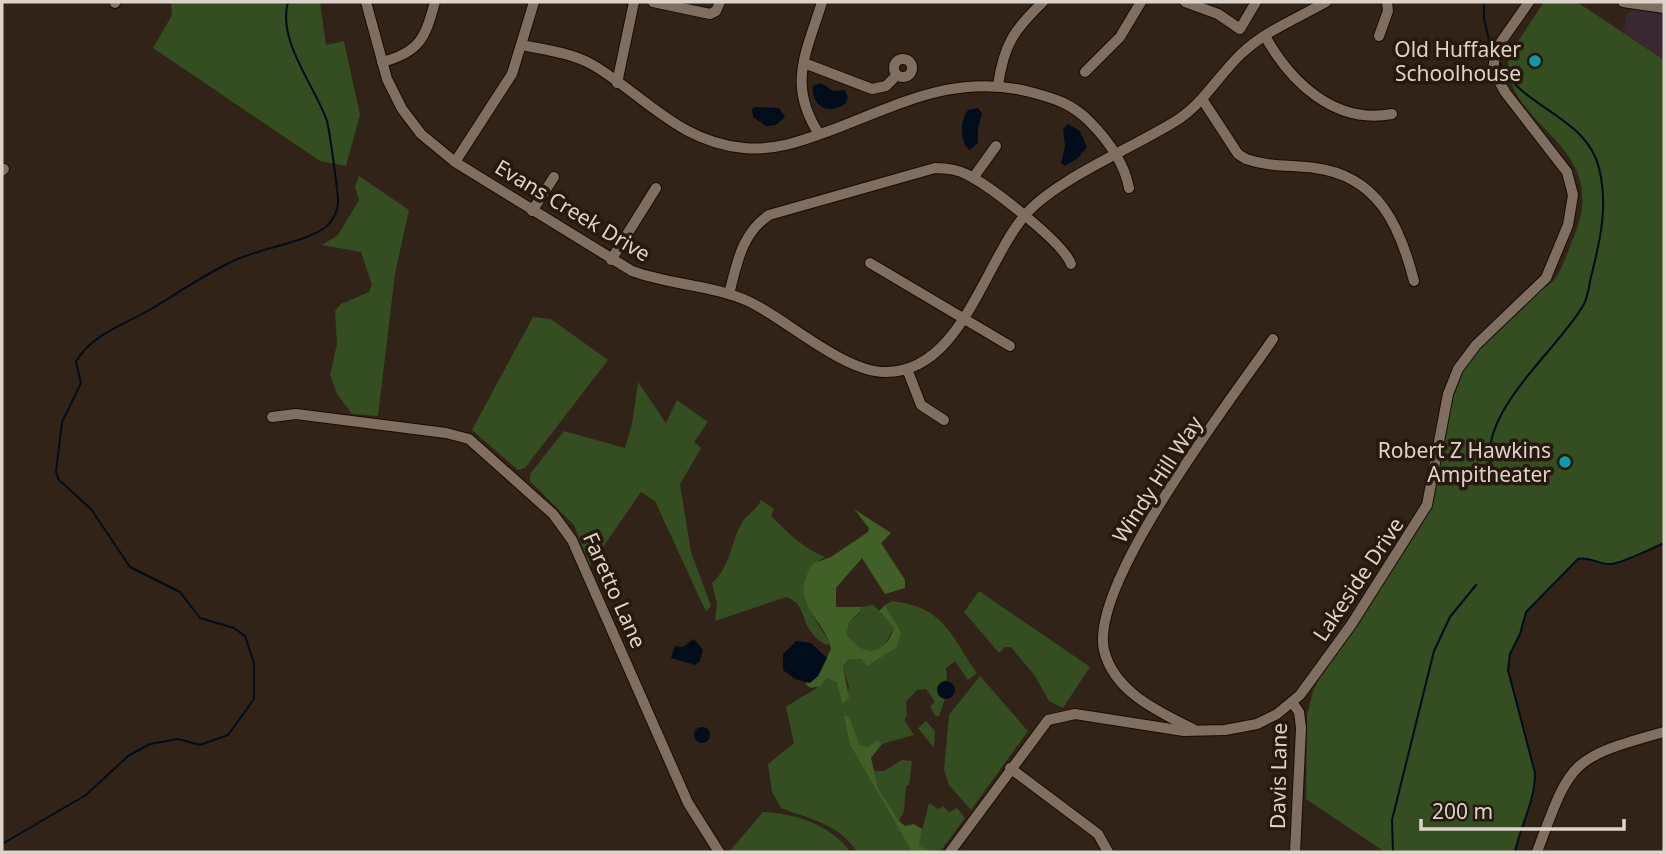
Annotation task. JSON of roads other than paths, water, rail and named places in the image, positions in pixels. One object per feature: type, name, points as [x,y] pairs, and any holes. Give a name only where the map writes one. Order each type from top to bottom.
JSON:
[{"type":"street","name":"Evans Creek Drive","points":[[366,2],[394,95],[411,122],[433,146],[455,162],[611,260],[649,277],[729,294],[752,303],[854,365],[875,372],[907,369],[923,363],[941,350],[1024,217],[1045,196],[1179,119],[1202,99],[1240,54],[1265,36],[1326,2]]},
{"type":"street","points":[[382,62],[402,56],[417,45],[427,30],[435,2]]},
{"type":"street","points":[[455,162],[505,88],[522,45],[534,2]]},
{"type":"street","points":[[617,83],[634,2]]},
{"type":"street","points":[[653,2],[710,14],[716,11],[720,2]]},
{"type":"street","points":[[803,140],[805,112],[800,85],[822,2]]},
{"type":"street","points":[[998,85],[1007,43],[1020,24],[1043,2]]},
{"type":"street","points":[[1085,72],[1120,37],[1141,2]]},
{"type":"street","points":[[1185,2],[1218,14],[1240,29],[1256,2]]},
{"type":"street","points":[[1379,36],[1388,11],[1387,2]]},
{"type":"street","name":"Lakeside Drive","points":[[950,852],[1044,723],[1058,716],[1084,715],[1198,732],[1257,724],[1292,702],[1344,636],[1424,512],[1431,491],[1448,394],[1458,369],[1476,345],[1541,283],[1563,240],[1573,202],[1570,179],[1561,161],[1497,81],[1492,65],[1496,49],[1529,2]]},
{"type":"street","points":[[1623,2],[1664,8]]},
{"type":"street","points":[[1265,36],[1285,69],[1316,97],[1354,113],[1381,117],[1392,114]]},
{"type":"street","points":[[522,45],[580,58],[604,72],[670,122],[714,142],[746,148],[781,146],[803,140],[944,89],[962,85],[998,85],[1071,105],[1119,154],[1129,188]]},
{"type":"street","points":[[604,72],[622,58]]},
{"type":"street","points":[[804,64],[872,89],[886,86],[897,75]]},
{"type":"street","points":[[1202,99],[1238,153],[1246,159],[1337,173],[1371,191],[1399,236],[1414,281]]},
{"type":"street","points":[[805,112],[819,134]]},
{"type":"street","points":[[974,178],[996,146]]},
{"type":"street","points":[[729,294],[743,244],[754,227],[769,215],[926,169],[946,168],[974,178],[1061,247],[1071,264]]},
{"type":"street","points":[[532,211],[554,177]]},
{"type":"street","points":[[611,260],[656,188]]},
{"type":"street","points":[[870,263],[1010,346]]},
{"type":"street","name":"Windy Hill Way","points":[[1198,732],[1155,711],[1132,693],[1108,660],[1104,633],[1119,580],[1147,525],[1273,339]]},
{"type":"street","points":[[907,369],[921,405],[944,420]]},
{"type":"street","name":"Faretto Lane","points":[[272,417],[296,414],[457,435],[476,443],[553,514],[572,540],[688,803],[719,852]]},
{"type":"street","name":"Davis Lane","points":[[1292,702],[1301,722],[1295,852]]},
{"type":"street","points":[[1537,852],[1560,792],[1581,762],[1613,746],[1664,732]]},
{"type":"street","points":[[1010,768],[1098,834],[1108,852]]},
{"type":"water","points":[[821,83],[833,91],[845,90],[848,97],[846,103],[834,109],[818,104],[813,86]]},
{"type":"water","points":[[779,108],[785,117],[776,125],[766,126],[753,117],[752,109]]},
{"type":"water","points":[[978,108],[982,114],[978,143],[970,150],[962,136],[962,125],[968,110]]},
{"type":"water","points":[[1068,124],[1080,131],[1087,147],[1078,158],[1065,166],[1061,163],[1065,146],[1063,129]]},
{"type":"water","points":[[694,639],[703,650],[700,661],[695,665],[671,658],[675,646],[683,647]]},
{"type":"water","points":[[796,641],[811,643],[827,658],[818,676],[810,683],[795,679],[783,670],[783,654]]},
{"type":"water","points":[[946,681],[952,684],[955,690],[952,696],[946,699],[940,696],[937,690],[940,684]]},
{"type":"water","points":[[702,727],[708,729],[708,741],[702,743],[696,741],[694,735],[696,729]]},
{"type":"waterway","points":[[2,844],[86,795],[128,756],[150,744],[178,739],[200,745],[228,735],[254,699],[254,663],[245,636],[234,628],[200,618],[180,592],[130,567],[91,509],[59,480],[56,472],[62,422],[81,383],[76,362],[91,344],[221,267],[242,257],[316,233],[326,227],[334,217],[338,199],[327,121],[292,48],[286,17],[288,2]]},
{"type":"waterway","points":[[1484,2],[1484,19],[1490,44]]},
{"type":"waterway","points":[[1494,475],[1490,453],[1494,431],[1505,408],[1586,300],[1603,208],[1602,181],[1592,150],[1567,124],[1521,90],[1499,61]]},
{"type":"waterway","points":[[1515,852],[1533,794],[1535,773],[1508,670],[1510,654],[1520,634],[1526,612],[1578,559],[1615,563],[1664,543]]},
{"type":"waterway","points":[[1393,852],[1392,820],[1434,651],[1450,617],[1476,585]]},
{"type":"place","name":"Old Huffaker Schoolhouse","points":[[1535,61]]},
{"type":"place","name":"Robert Z Hawkins Ampitheater","points":[[1565,462]]}]
